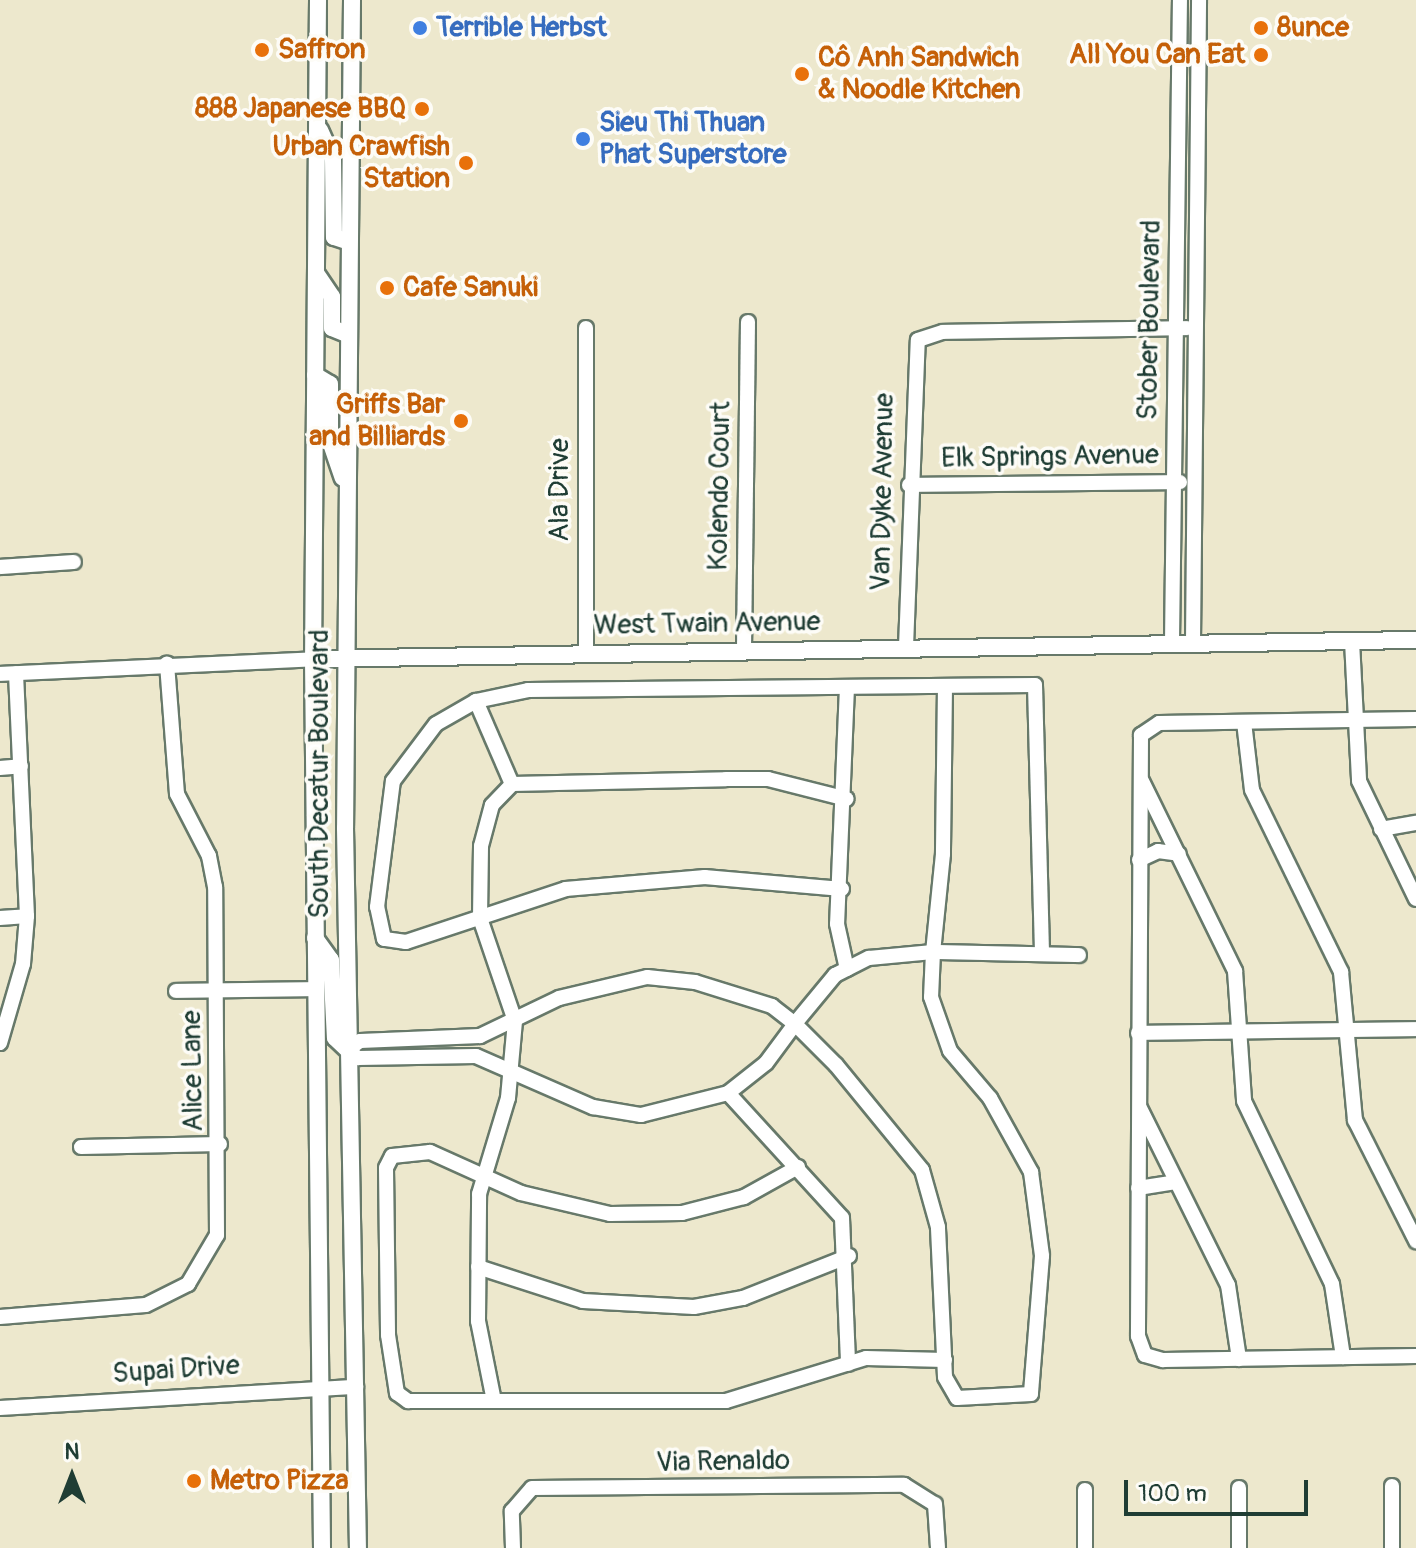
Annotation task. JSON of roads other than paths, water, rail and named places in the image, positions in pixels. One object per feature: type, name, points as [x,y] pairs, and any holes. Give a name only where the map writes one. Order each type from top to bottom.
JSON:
[{"type":"main road","name":"South Decatur Boulevard","points":[[318,0],[313,659],[322,1548]]},
{"type":"main road","name":"South Decatur Boulevard","points":[[352,0],[345,658],[348,1050],[358,1548]]},
{"type":"main road","points":[[317,124],[333,159],[334,237],[349,242]]},
{"type":"main road","points":[[316,273],[332,297],[332,328],[349,335]]},
{"type":"main road","points":[[315,375],[330,384],[330,441],[347,491]]},
{"type":"main road","name":"West Twain Avenue","points":[[313,659],[744,649],[1416,640]]},
{"type":"main road","points":[[315,938],[331,960],[335,1038],[348,1050]]},
{"type":"street","name":"Stober Boulevard","points":[[1172,642],[1180,0]]},
{"type":"street","name":"Stober Boulevard","points":[[1193,642],[1192,481],[1199,0]]},
{"type":"street","name":"Kolendo Court","points":[[744,649],[748,322]]},
{"type":"street","name":"Ala Drive","points":[[586,328],[586,652]]},
{"type":"street","points":[[1178,329],[1195,328]]},
{"type":"street","name":"Van Dyke Avenue","points":[[906,647],[909,485],[918,340],[943,332],[1178,329]]},
{"type":"street","name":"Elk Springs Avenue","points":[[909,485],[1192,481]]},
{"type":"street","points":[[0,567],[74,562]]},
{"type":"street","points":[[1352,641],[1359,781],[1416,899]]},
{"type":"street","name":"West Twain Avenue","points":[[0,674],[167,663],[313,659]]},
{"type":"street","name":"Alice Lane","points":[[0,1317],[146,1305],[188,1284],[217,1235],[220,1144],[215,887],[209,856],[177,794],[167,663]]},
{"type":"street","points":[[0,1043],[20,978],[27,916],[16,673]]},
{"type":"street","points":[[842,889],[705,877],[566,889],[406,942],[384,939],[377,907],[393,781],[436,724],[476,701],[528,690],[1035,685],[1042,954]]},
{"type":"street","points":[[945,686],[943,854],[933,952],[934,1023],[1031,1172],[1042,1256],[1031,1394],[957,1398],[945,1360],[938,1227],[922,1170],[897,1133],[795,1024],[737,994],[647,977],[559,998],[480,1036],[360,1041],[348,1050],[358,1058],[476,1056],[513,1069],[537,1087],[593,1107],[641,1115],[728,1093],[766,1063],[795,1024],[847,969],[869,958],[933,952],[1079,955]]},
{"type":"street","points":[[847,687],[847,799],[838,946],[847,969]]},
{"type":"street","points":[[476,701],[512,784]]},
{"type":"street","points":[[1416,719],[1151,725],[1141,735],[1138,1033],[1141,1350],[1153,1359],[1416,1356]]},
{"type":"street","points":[[1244,722],[1252,790],[1335,957],[1355,1120],[1416,1241]]},
{"type":"street","points":[[0,768],[21,766]]},
{"type":"street","points":[[1140,776],[1235,971],[1247,1109],[1332,1284],[1343,1357]]},
{"type":"street","points":[[494,1401],[478,1321],[483,1174],[513,1069],[515,1021],[480,918],[481,846],[492,805],[512,784],[768,779],[847,799]]},
{"type":"street","points":[[1381,829],[1416,823]]},
{"type":"street","points":[[1139,860],[1158,851],[1179,854]]},
{"type":"street","points":[[0,918],[27,916]]},
{"type":"street","points":[[176,991],[316,989]]},
{"type":"street","points":[[1138,1033],[1416,1029]]},
{"type":"street","points":[[728,1093],[842,1218],[849,1256],[848,1364]]},
{"type":"street","points":[[1138,1104],[1228,1285],[1239,1359]]},
{"type":"street","points":[[81,1147],[220,1144]]},
{"type":"street","points":[[798,1167],[744,1197],[682,1213],[610,1214],[521,1193],[430,1152],[403,1152],[386,1168],[389,1377],[408,1401],[726,1401],[848,1364],[945,1360]]},
{"type":"street","points":[[1138,1188],[1176,1182]]},
{"type":"street","points":[[478,1267],[583,1301],[694,1307],[743,1298],[849,1256]]},
{"type":"street","name":"Supai Drive","points":[[0,1408],[356,1387]]},
{"type":"street","name":"Via Renaldo","points":[[513,1548],[520,1496],[532,1488],[904,1485],[928,1494],[938,1548]]},
{"type":"street","points":[[1392,1486],[1392,1548]]},
{"type":"street","points":[[1239,1488],[1239,1548]]},
{"type":"street","points":[[1085,1490],[1085,1548]]},
{"type":"place","name":"Terrible Herbst","points":[[420,28]]},
{"type":"place","name":"8unce","points":[[1261,28]]},
{"type":"place","name":"Saffron","points":[[262,50]]},
{"type":"place","name":"All You Can Eat","points":[[1261,55]]},
{"type":"place","name":"Cô Anh Sandwich & Noodle Kitchen","points":[[802,74]]},
{"type":"place","name":"888 Japanese BBQ","points":[[422,109]]},
{"type":"place","name":"Sieu Thi Thuan Phat Superstore","points":[[583,139]]},
{"type":"place","name":"Urban Crawfish Station","points":[[466,163]]},
{"type":"place","name":"Cafe Sanuki","points":[[387,288]]},
{"type":"place","name":"Griffs Bar and Billiards","points":[[461,421]]},
{"type":"place","name":"Metro Pizza","points":[[194,1481]]}]
